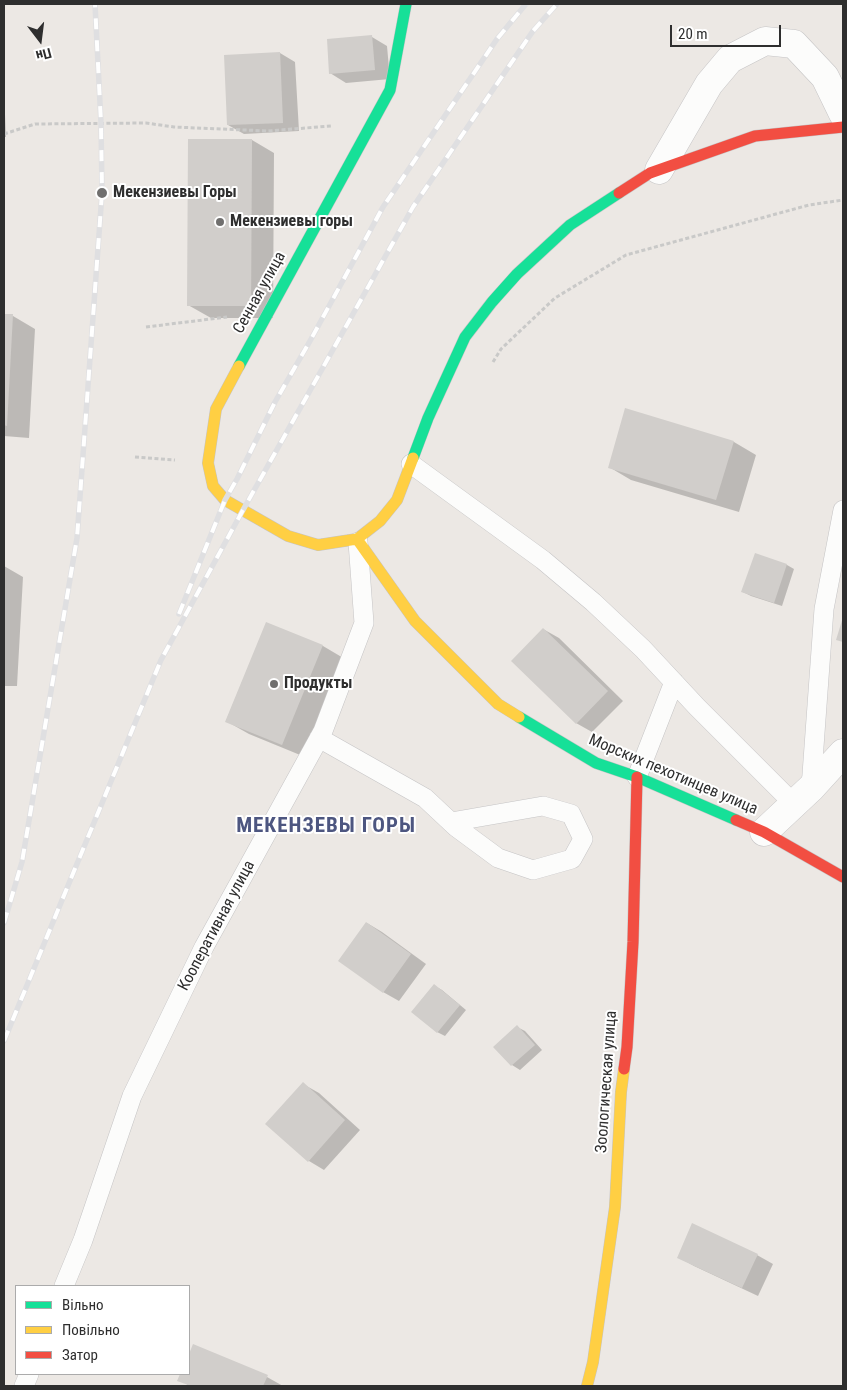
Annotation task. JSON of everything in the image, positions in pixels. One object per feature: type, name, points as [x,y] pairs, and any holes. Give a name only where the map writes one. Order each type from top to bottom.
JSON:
[{"type":"main road","name":"Сенная улица","points":[[208,463],[216,409],[390,90],[406,4]]},
{"type":"main road","points":[[208,463],[213,486],[225,500],[288,536],[318,546],[357,539],[380,521],[397,500],[428,418],[465,337],[517,274],[570,225],[650,173],[756,136],[843,127]]},
{"type":"main road","name":"Морских пехотинцев улица","points":[[357,539],[414,622],[498,704],[596,763],[637,777],[764,832],[843,877]]},
{"type":"main road","name":"Зоологическая улица","points":[[587,1386],[593,1362],[615,1207],[621,1092],[627,1047],[633,942],[637,777]]},
{"type":"street","points":[[659,170],[709,84],[730,59],[765,41],[794,44],[825,77],[843,114]]},
{"type":"street","points":[[764,832],[803,796],[843,753]]},
{"type":"lane","points":[[410,464],[543,560],[593,602],[643,649],[697,708],[803,796]]},
{"type":"lane","points":[[803,796],[824,609],[843,510]]},
{"type":"lane","name":"Кооперативная улица","points":[[64,1285],[83,1240],[132,1096],[204,947],[319,738],[364,623],[357,539]]},
{"type":"lane","points":[[637,777],[674,682]]},
{"type":"lane","points":[[319,738],[425,798],[451,822],[498,858],[533,870],[572,859],[583,839],[571,814],[543,806],[451,822]]},
{"type":"path","points":[[4,134],[35,124],[146,123],[174,127],[268,132],[372,123]]},
{"type":"path","points":[[491,365],[501,349],[555,298],[626,255],[808,205],[843,200]]},
{"type":"path","points":[[146,327],[268,312]]},
{"type":"path","points":[[135,457],[208,463]]},
{"type":"building","points":[[372,35],[375,70],[329,74],[327,39]]},
{"type":"building","points":[[280,52],[283,123],[227,125],[224,55]]},
{"type":"building","name":"Мекензиевы горы","points":[[188,139],[252,139],[251,306],[187,306]]},
{"type":"building","points":[[4,314],[13,314],[7,426],[4,425]]},
{"type":"building","points":[[625,408],[734,441],[716,500],[608,468]]},
{"type":"building","points":[[755,553],[787,564],[774,603],[741,592]]},
{"type":"building","points":[[843,617],[843,642],[836,640]]},
{"type":"building","name":"Продукты","points":[[266,622],[323,645],[282,745],[225,722]]},
{"type":"building","points":[[543,628],[608,691],[576,724],[511,661]]},
{"type":"building","points":[[366,922],[411,954],[383,993],[338,961]]},
{"type":"building","points":[[434,984],[460,1005],[437,1033],[411,1012]]},
{"type":"building","points":[[517,1025],[535,1045],[511,1066],[493,1047]]},
{"type":"building","points":[[303,1082],[345,1120],[308,1162],[265,1124]]},
{"type":"building","points":[[692,1223],[758,1254],[742,1288],[677,1258]]},
{"type":"building","points":[[193,1344],[268,1375],[263,1386],[191,1386],[177,1381],[180,1375],[190,1375],[190,1352]]},
{"type":"railway","points":[[4,923],[22,862],[77,538],[102,193],[101,123],[95,4]]},
{"type":"railway","points":[[179,614],[225,500],[275,402],[383,207],[497,39],[526,4]]},
{"type":"railway","points":[[4,1041],[161,660],[413,207],[533,31],[557,4]]},
{"type":"traffic: fast","points":[[239,366],[390,90],[406,4]]},
{"type":"traffic: fast","points":[[413,458],[428,418],[465,337],[492,302],[517,274],[570,225],[619,193]]},
{"type":"traffic: fast","points":[[519,717],[596,763],[637,777],[736,820]]},
{"type":"traffic: slow","points":[[239,366],[216,409],[208,463],[213,486],[225,500],[288,536],[318,545],[357,539],[380,521],[397,500],[413,458]]},
{"type":"traffic: slow","points":[[357,539],[415,621],[498,704],[519,717]]},
{"type":"traffic: slow","points":[[587,1386],[593,1362],[615,1207],[624,1069]]},
{"type":"traffic: jam","points":[[619,193],[650,173],[755,136],[843,127]]},
{"type":"traffic: jam","points":[[624,1069],[633,942],[637,777]]},
{"type":"traffic: jam","points":[[736,820],[764,832],[843,877]]},
{"type":"place","name":"Мекензиевы Горы","points":[[102,193]]},
{"type":"place","name":"Мекензиевы горы","points":[[220,222]]},
{"type":"place","name":"Продукты","points":[[274,684]]},
{"type":"district","name":"МЕКЕНЗЕВЫ ГОРЫ","points":[[326,827]]}]
